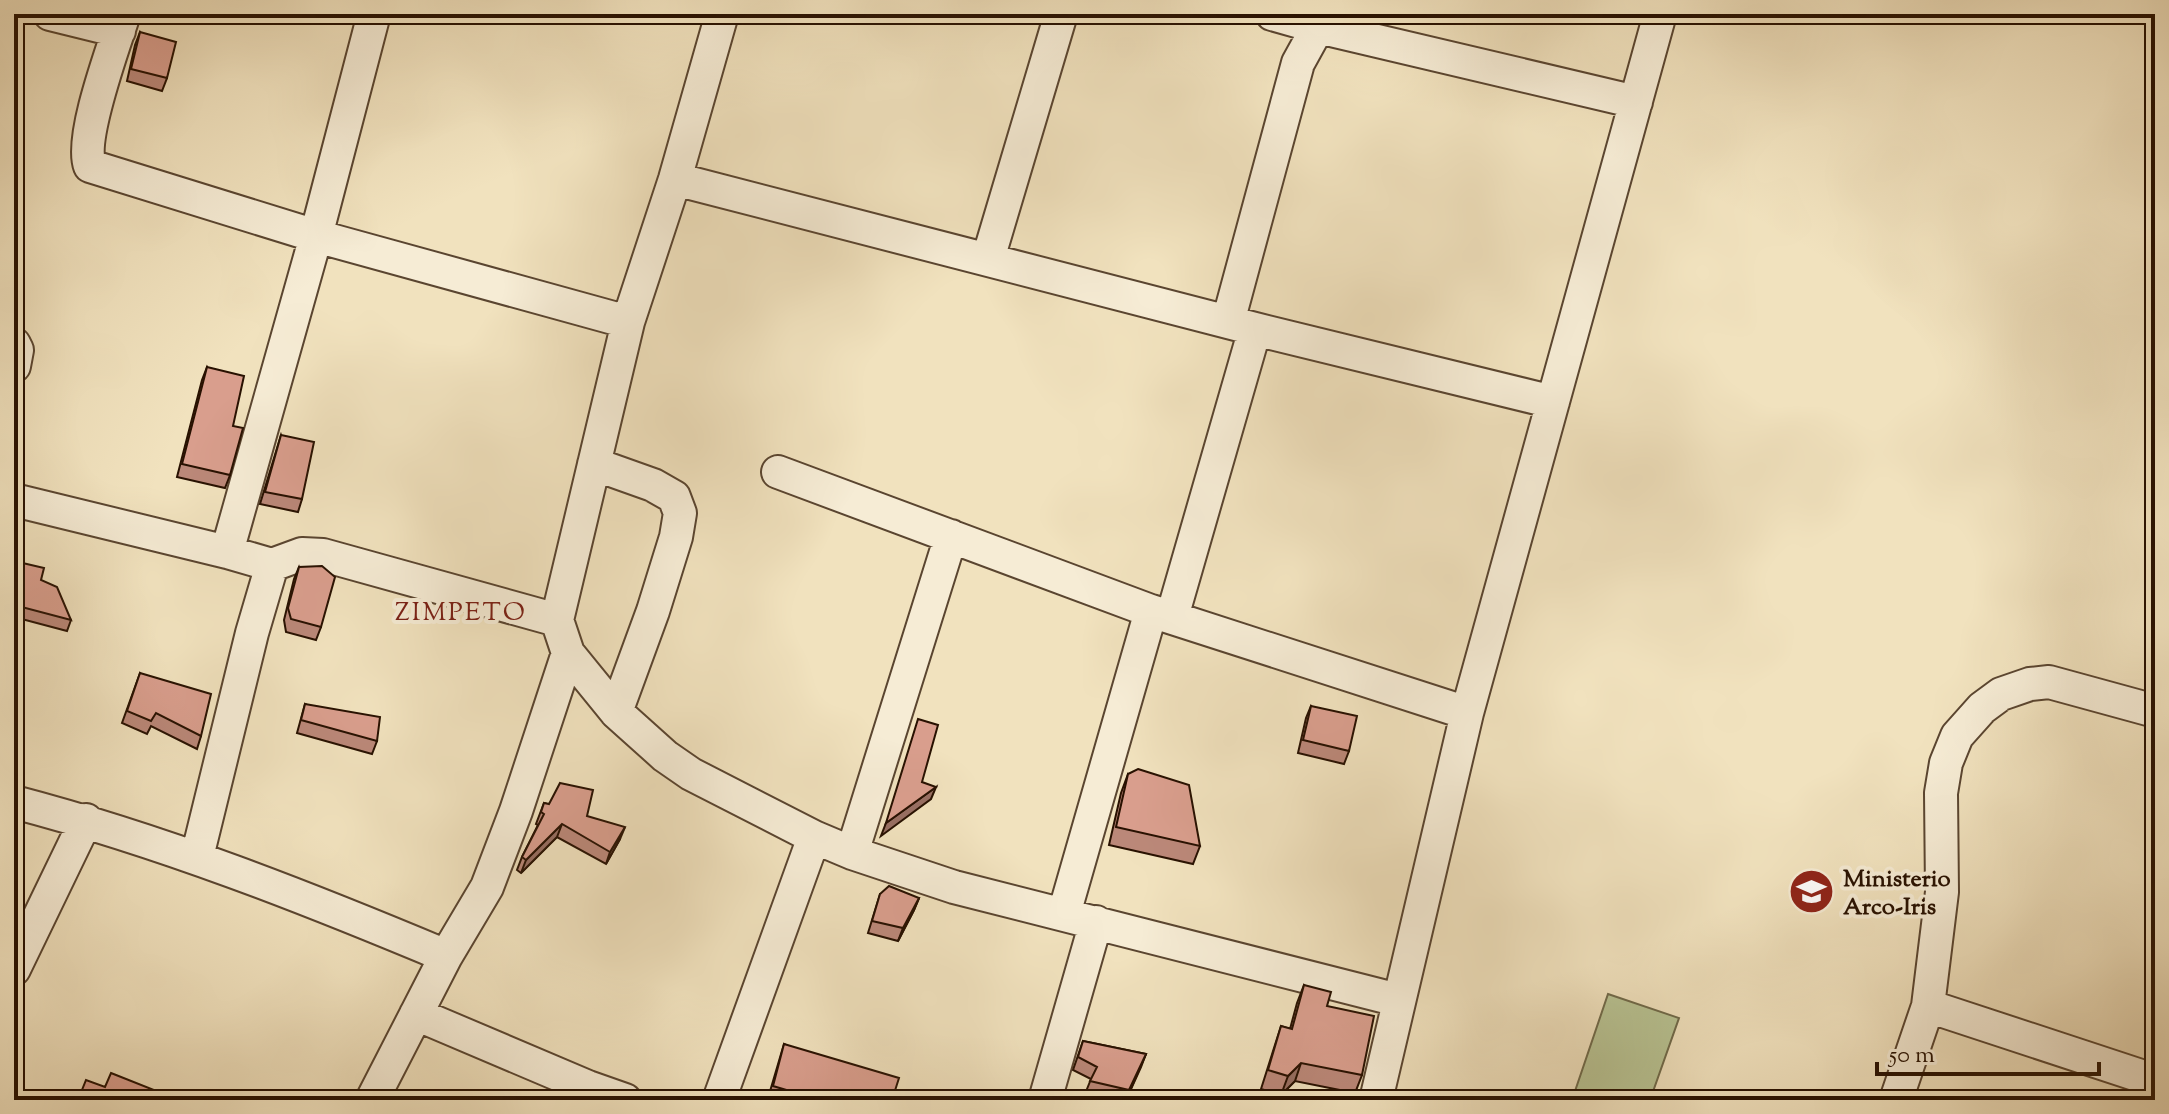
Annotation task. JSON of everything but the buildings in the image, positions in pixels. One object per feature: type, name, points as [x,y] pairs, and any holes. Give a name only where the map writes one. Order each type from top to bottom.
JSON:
[{"type":"street","points":[[50,14],[121,22],[90,131],[87,159],[90,166],[316,236],[628,322]]},
{"type":"street","points":[[227,552],[316,236],[374,14]]},
{"type":"street","points":[[722,14],[675,179],[628,322],[557,620],[568,653],[616,712],[665,756],[691,774],[852,853],[954,887],[1398,1000]]},
{"type":"street","points":[[988,259],[1061,14]]},
{"type":"street","points":[[1272,14],[1321,21],[1636,102]]},
{"type":"street","points":[[1376,1100],[1467,713],[1660,14]]},
{"type":"street","points":[[1064,914],[1162,614],[1242,325],[1298,63],[1321,21]]},
{"type":"street","points":[[675,179],[1553,402]]},
{"type":"street","points":[[14,344],[17,350],[14,366]]},
{"type":"street","points":[[594,464],[653,485],[674,497],[680,513],[676,537],[653,611],[616,712]]},
{"type":"street","points":[[778,472],[1162,614],[1467,713]]},
{"type":"street","points":[[14,500],[272,565],[313,553],[557,620]]},
{"type":"street","points":[[852,853],[951,536]]},
{"type":"street","points":[[197,857],[248,648],[272,565]]},
{"type":"street","points":[[372,1100],[446,956],[487,887],[568,653]]},
{"type":"street","points":[[1896,1100],[1928,1006],[1942,892],[1941,793],[1946,763],[1957,736],[1982,708],[2001,694],[2030,684],[2049,682],[2155,711]]},
{"type":"street","points":[[14,802],[86,820],[197,857],[446,956]]},
{"type":"street","points":[[14,969],[86,820]]},
{"type":"street","points":[[719,1100],[814,837]]},
{"type":"street","points":[[1045,1100],[1096,922]]},
{"type":"street","points":[[1928,1006],[2150,1079]]},
{"type":"street","points":[[416,1014],[625,1100]]},
{"type":"green space","points":[[1608,994],[1679,1018],[1650,1100],[1572,1100]]},
{"type":"place","name":"Ministerio Arco-Iris","points":[[1812,892]]},
{"type":"district","name":"ZIMPETO","points":[[461,611]]}]
